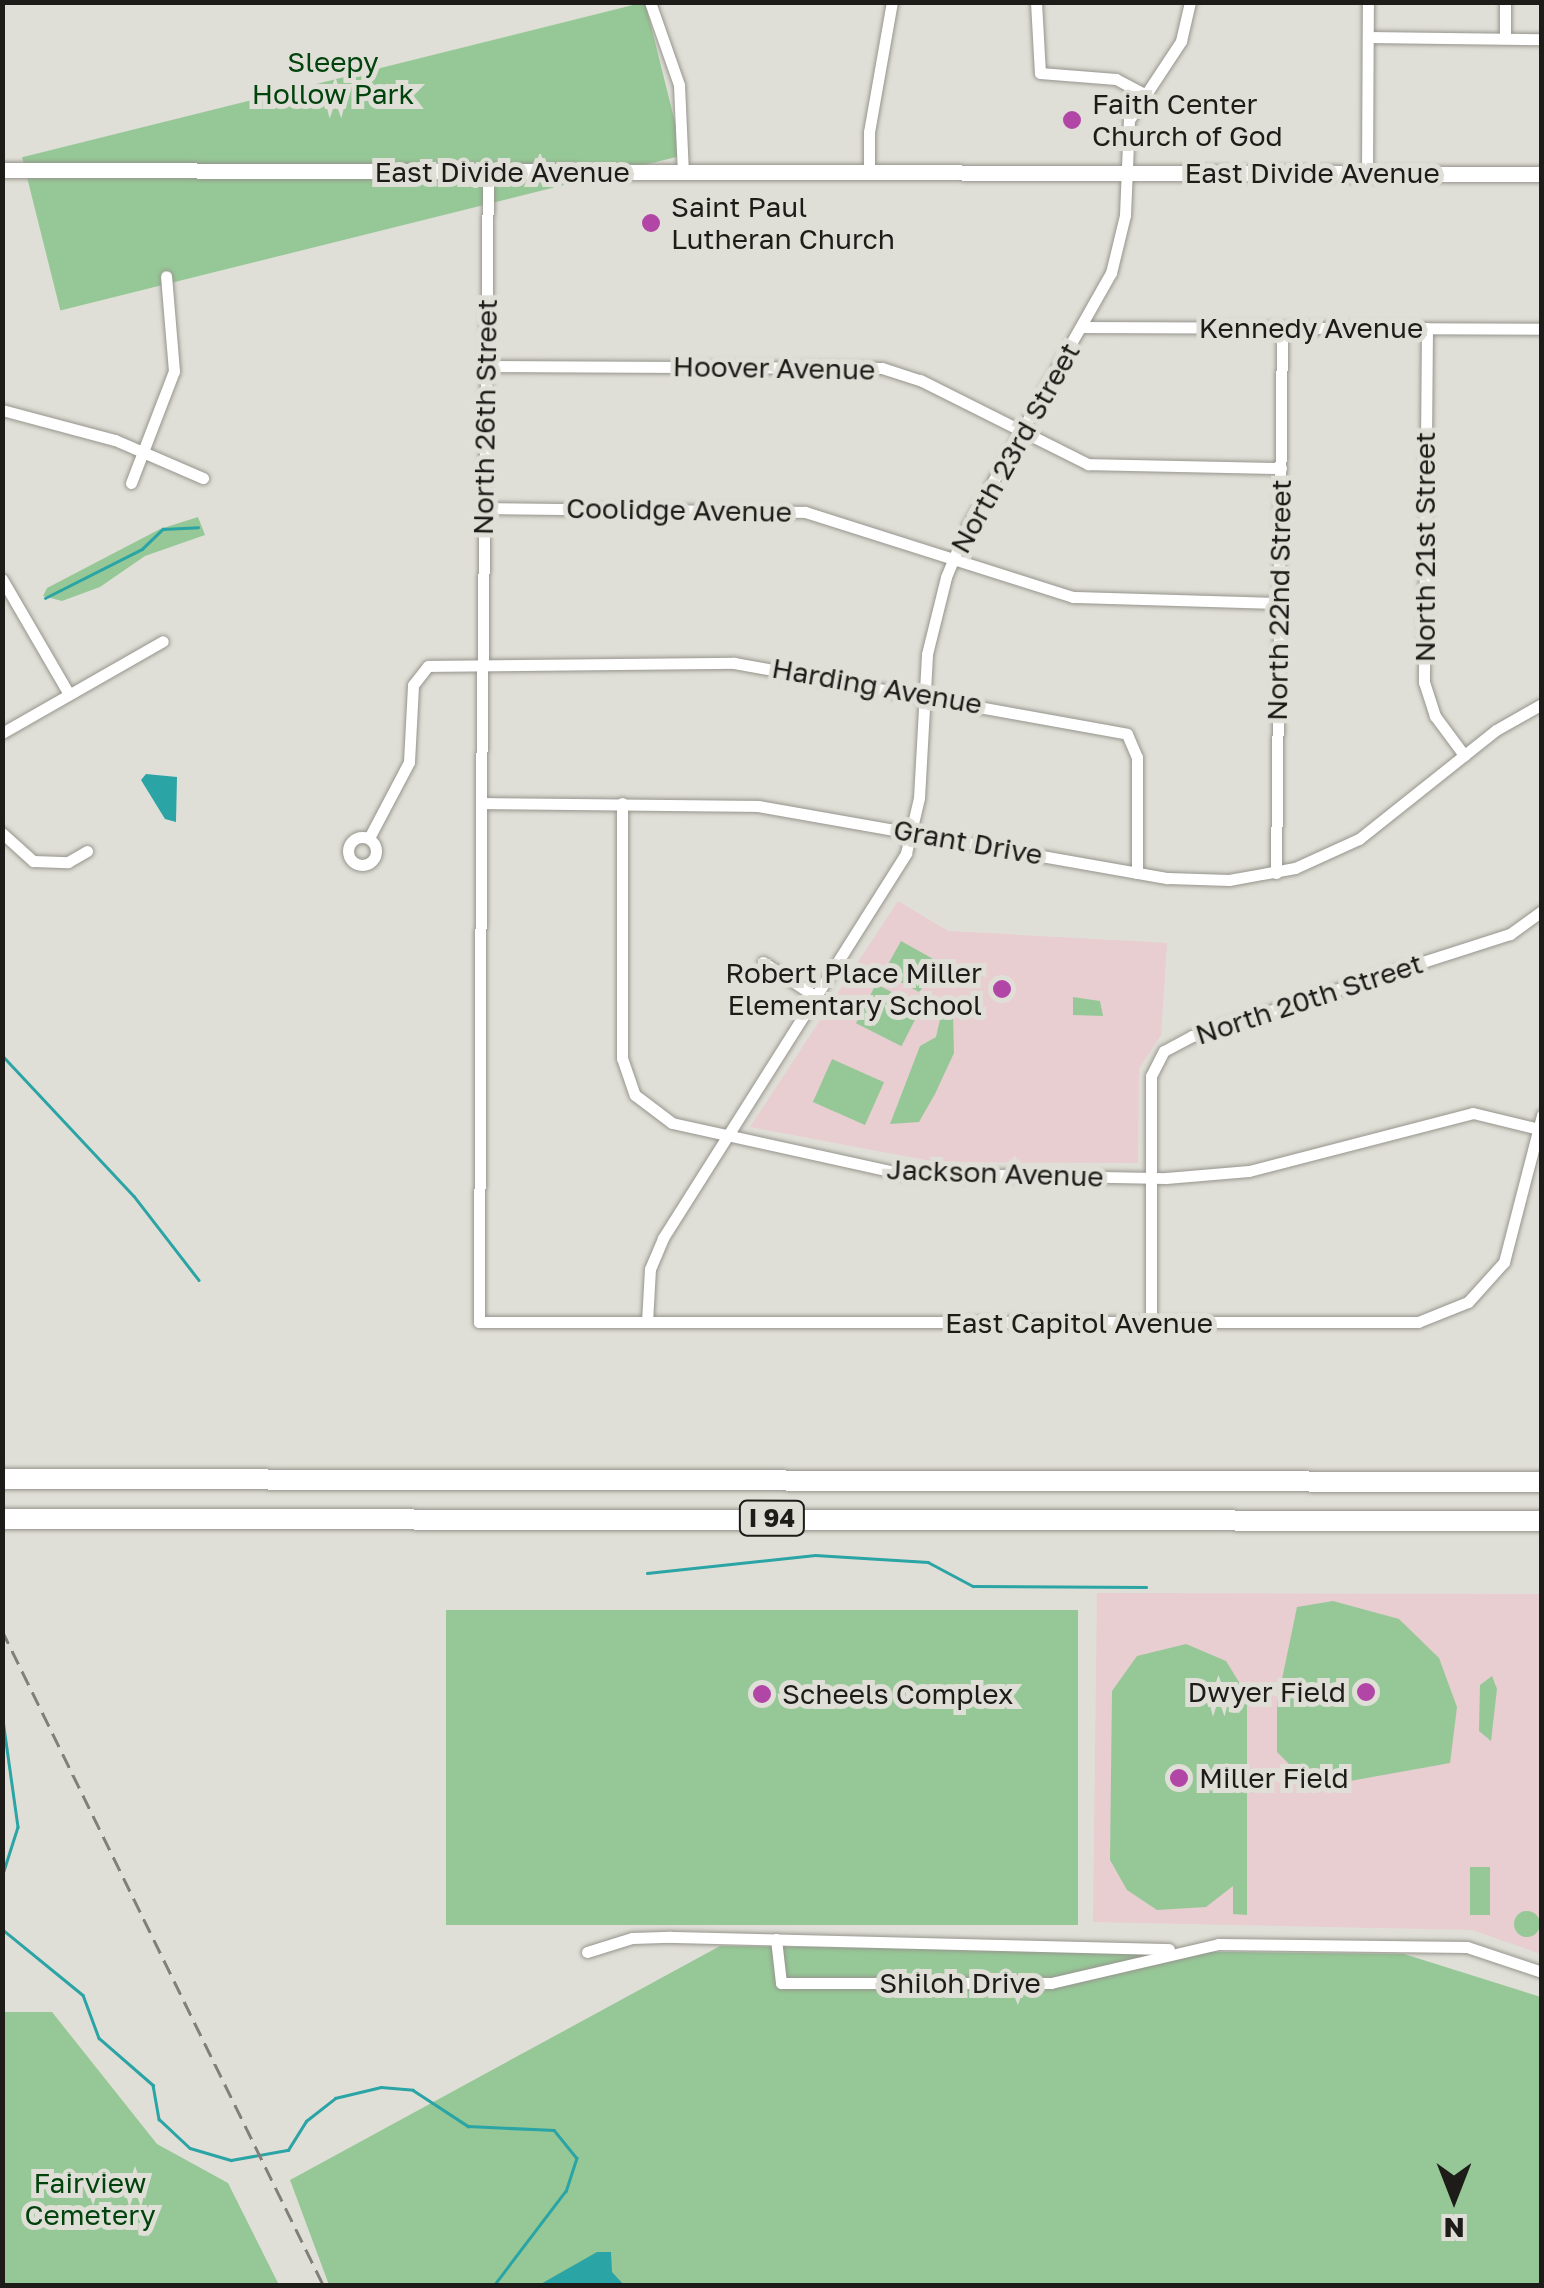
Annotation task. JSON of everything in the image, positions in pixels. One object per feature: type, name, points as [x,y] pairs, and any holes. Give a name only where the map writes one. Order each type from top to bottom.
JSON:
[{"type":"highway","name":"I 94","points":[[2,1479],[1542,1482]]},
{"type":"highway","name":"I 94","points":[[2,1518],[1542,1521]]},
{"type":"street","points":[[650,2],[676,73],[683,172]]},
{"type":"street","points":[[869,172],[869,132],[892,2]]},
{"type":"street","points":[[1036,2],[1040,73],[1116,79],[1142,93]]},
{"type":"street","name":"North 23rd Street","points":[[647,1322],[657,1248],[891,884],[913,832],[930,634],[953,559],[1082,327],[1119,251],[1127,130],[1142,93],[1180,41],[1190,2]]},
{"type":"street","points":[[1366,174],[1368,2]]},
{"type":"street","points":[[1505,2],[1505,38]]},
{"type":"street","points":[[1368,37],[1542,38]]},
{"type":"street","name":"East Divide Avenue","points":[[2,170],[1542,174]]},
{"type":"street","name":"North 26th Street","points":[[483,662],[488,172]]},
{"type":"street","points":[[132,483],[176,361],[166,276]]},
{"type":"street","name":"Kennedy Avenue","points":[[1082,327],[1542,328]]},
{"type":"street","name":"North 22nd Street","points":[[1276,873],[1282,328]]},
{"type":"street","name":"North 21st Street","points":[[1427,328],[1423,670],[1430,706],[1464,755]]},
{"type":"street","name":"Hoover Avenue","points":[[486,366],[882,368],[930,385],[1020,433],[1100,466],[1281,468]]},
{"type":"street","points":[[2,410],[144,450],[203,478]]},
{"type":"street","name":"Coolidge Avenue","points":[[484,508],[784,509],[848,521],[1032,587],[1093,600],[1280,603]]},
{"type":"street","points":[[2,579],[69,694]]},
{"type":"street","points":[[2,733],[162,641]]},
{"type":"street","points":[[482,803],[483,662]]},
{"type":"street","name":"Harding Avenue","points":[[369,838],[409,762],[416,678],[435,664],[734,663],[1127,734],[1137,757],[1137,872]]},
{"type":"street","name":"Grant Drive","points":[[482,803],[758,806],[1137,872],[1214,881],[1276,873],[1359,839],[1464,755],[1542,704]]},
{"type":"street","name":"East Capitol Avenue","points":[[482,803],[479,1322],[1406,1324],[1456,1310],[1489,1283],[1509,1252],[1539,1122]]},
{"type":"street","name":"Jackson Avenue","points":[[622,803],[624,1071],[652,1112],[728,1137],[899,1173],[1152,1178],[1249,1171],[1473,1113],[1539,1122]]},
{"type":"street","points":[[2,833],[33,861],[68,862],[87,850]]},
{"type":"street","name":"North 20th Street","points":[[1151,1324],[1152,1076],[1172,1046],[1510,934],[1542,911]]},
{"type":"street","points":[[764,962],[818,998]]},
{"type":"street","name":"Shiloh Drive","points":[[587,1952],[632,1938],[1178,1950]]},
{"type":"street","name":"Shiloh Drive","points":[[776,1939],[781,1982],[1050,1983],[1178,1950],[1218,1944],[1467,1947],[1542,1972]]},
{"type":"shaded area","name":"Robert Place Miller Elementary School","points":[[898,901],[948,931],[1167,943],[1161,1035],[1139,1069],[1138,1163],[936,1162],[750,1127]]},
{"type":"shaded area","points":[[1097,1593],[1541,1594],[1541,1954],[1472,1930],[1093,1922]]},
{"type":"green space","points":[[645,2],[683,155],[60,311],[22,157]]},
{"type":"green space","points":[[198,517],[205,535],[145,556],[100,587],[62,601],[43,596],[47,588],[160,529]]},
{"type":"green space","points":[[901,941],[937,961],[919,992],[884,972]]},
{"type":"green space","points":[[876,984],[921,1007],[901,1046],[856,1023]]},
{"type":"green space","points":[[1073,997],[1100,1001],[1103,1016],[1073,1015]]},
{"type":"green space","points":[[953,1013],[954,1053],[935,1094],[919,1122],[890,1124],[920,1046],[936,1037],[941,1015]]},
{"type":"green space","points":[[832,1059],[884,1082],[865,1125],[813,1102]]},
{"type":"green space","name":"Dwyer Field","points":[[1333,1601],[1399,1619],[1439,1658],[1457,1707],[1450,1763],[1350,1781],[1304,1779],[1277,1752],[1277,1703],[1297,1607]]},
{"type":"green space","name":"Scheels Complex","points":[[446,1610],[1078,1610],[1078,1925],[446,1925]]},
{"type":"green space","points":[[1186,1644],[1226,1661],[1247,1695],[1247,1915],[1233,1914],[1233,1886],[1206,1907],[1157,1910],[1127,1890],[1110,1860],[1112,1691],[1137,1656]]},
{"type":"green space","points":[[1492,1676],[1497,1689],[1491,1741],[1479,1731],[1480,1685]]},
{"type":"green space","points":[[1470,1867],[1490,1867],[1490,1915],[1470,1915]]},
{"type":"green space","points":[[1527,1911],[1536,1915],[1540,1924],[1536,1933],[1527,1937],[1518,1933],[1514,1924],[1518,1915]]},
{"type":"green space","points":[[720,1946],[1404,1954],[1541,1997],[1541,2285],[329,2285],[290,2180]]},
{"type":"green space","name":"Fairview Cemetery","points":[[3,2012],[52,2012],[157,2144],[228,2183],[279,2285],[3,2285]]},
{"type":"water","points":[[146,774],[177,777],[176,822],[165,819],[141,780]]},
{"type":"water","points":[[597,2252],[611,2252],[612,2272],[624,2285],[539,2285]]},
{"type":"waterway","points":[[45,598],[142,549],[163,529],[198,527]]},
{"type":"waterway","points":[[2,1055],[134,1196],[199,1280]]},
{"type":"waterway","points":[[647,1573],[815,1555],[928,1562],[973,1586],[1146,1587]]},
{"type":"waterway","points":[[2,1713],[18,1827],[2,1877]]},
{"type":"waterway","points":[[2,1929],[83,1995],[99,2038],[153,2085],[159,2119],[190,2148],[231,2160],[288,2150],[306,2121],[335,2098],[381,2087],[413,2090],[468,2126],[554,2130],[577,2158],[566,2191],[494,2286]]},
{"type":"railway","points":[[2,1630],[324,2286]]},
{"type":"place","name":"Faith Center Church of God","points":[[1072,120]]},
{"type":"place","name":"Saint Paul Lutheran Church","points":[[651,223]]},
{"type":"place","name":"Robert Place Miller Elementary School","points":[[1002,989]]},
{"type":"place","name":"Dwyer Field","points":[[1366,1692]]},
{"type":"place","name":"Scheels Complex","points":[[762,1694]]},
{"type":"place","name":"Miller Field","points":[[1179,1778]]},
{"type":"park label","name":"Sleepy Hollow Park","points":[[333,78]]}]
